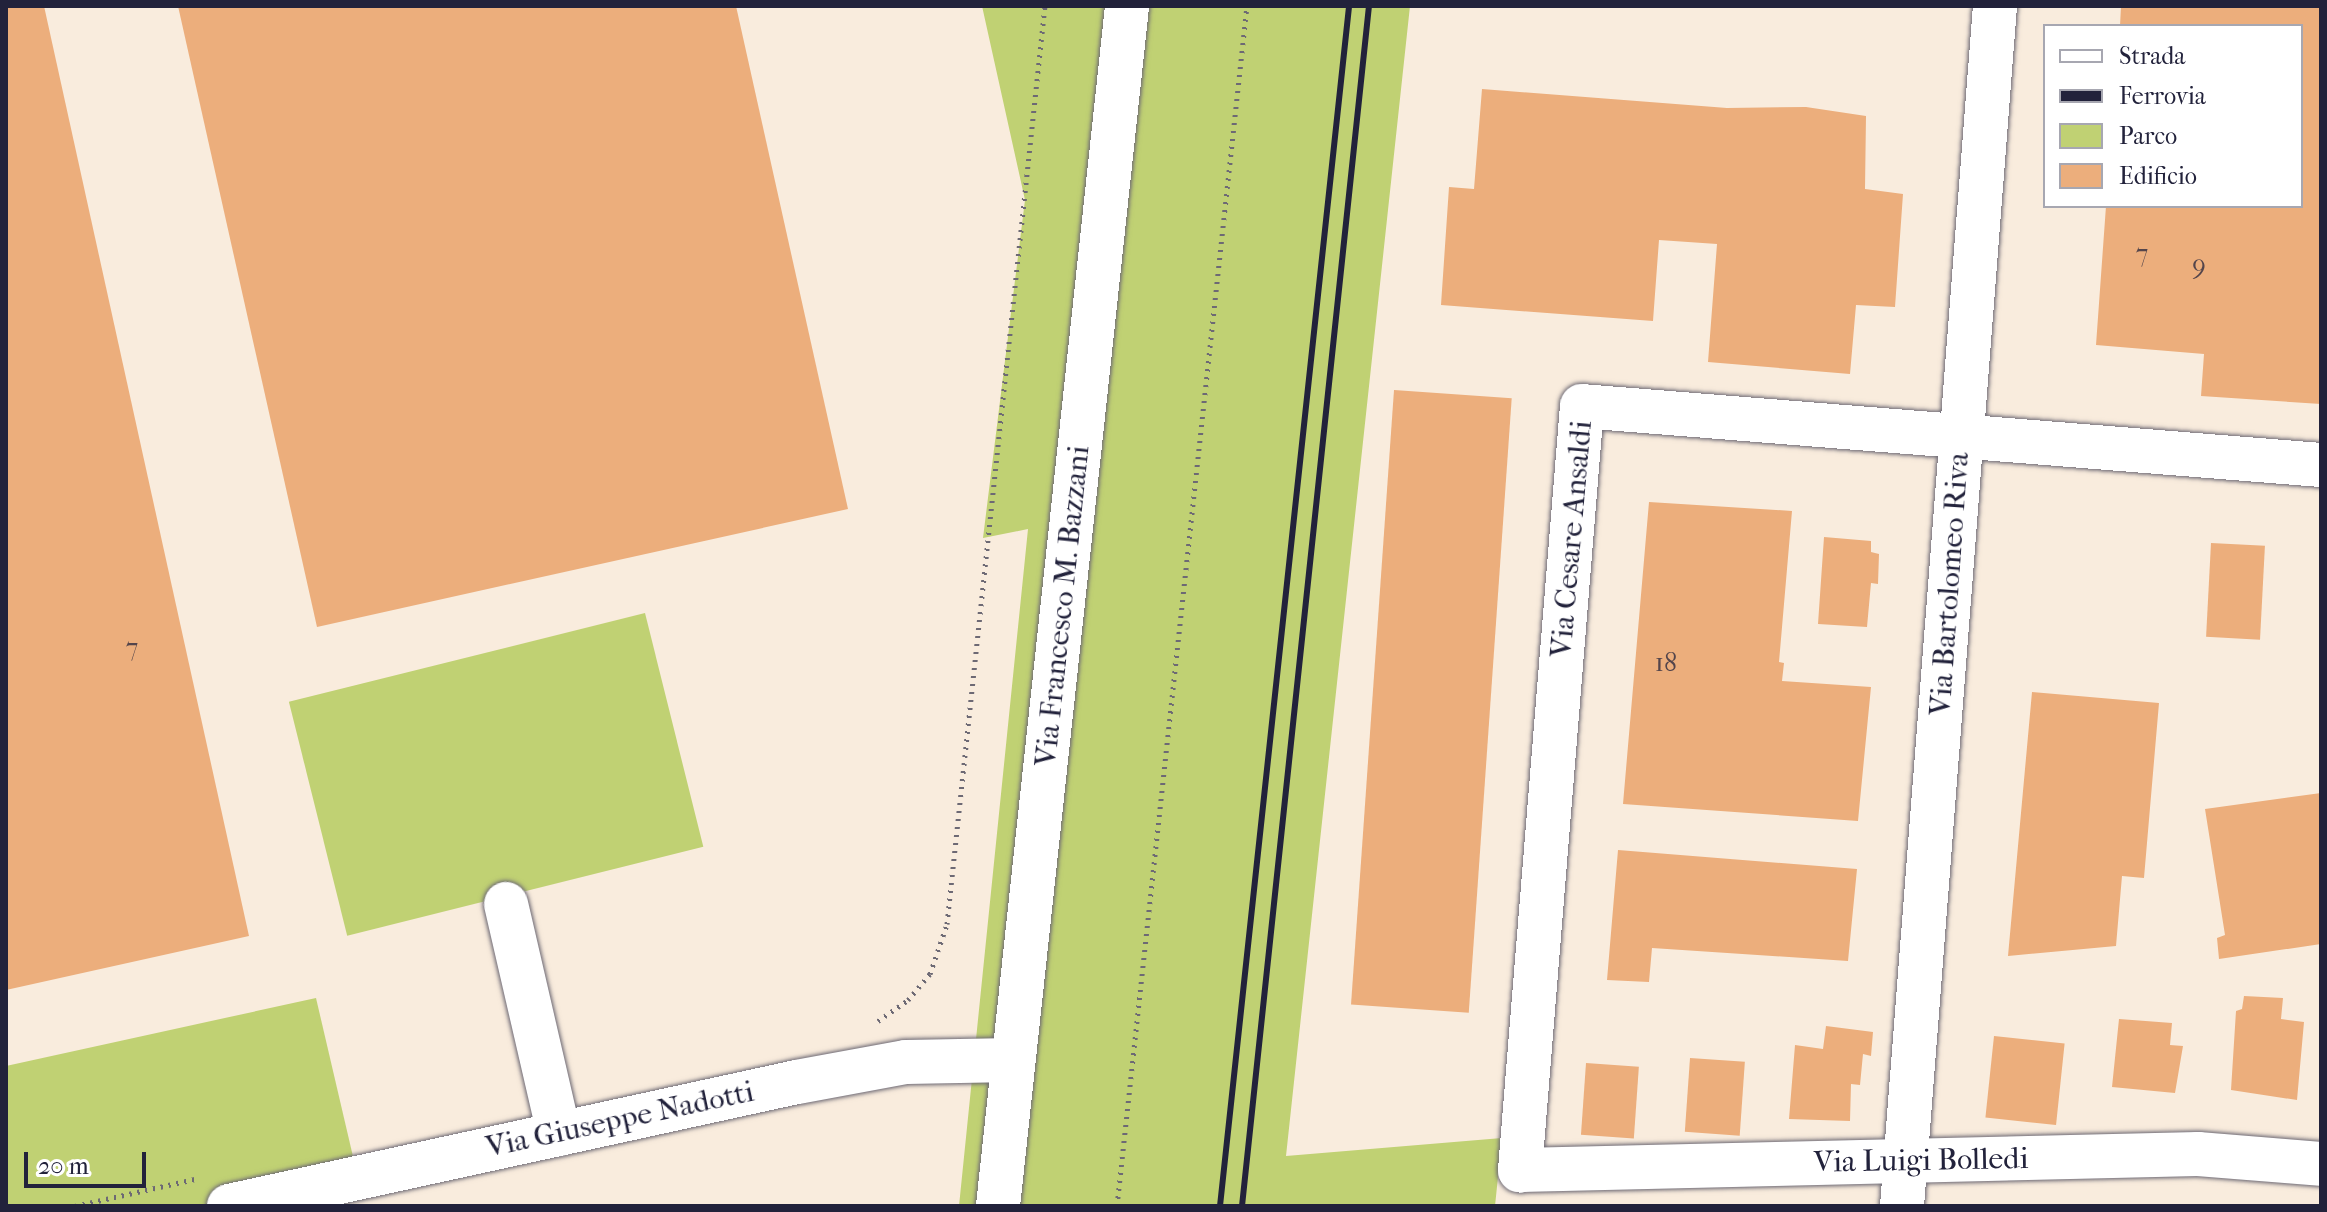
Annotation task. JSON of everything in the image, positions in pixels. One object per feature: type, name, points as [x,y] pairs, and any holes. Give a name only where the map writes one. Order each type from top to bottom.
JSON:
[{"type":"street","name":"Via Francesco M. Bazzani","points":[[998,1206],[1127,6]]},
{"type":"street","name":"Via Bartolomeo Riva","points":[[1902,1206],[1995,6]]},
{"type":"street","name":"Via Cesare Ansaldi","points":[[1520,1170],[1582,406],[2321,465]]},
{"type":"street","points":[[506,904],[559,1134]]},
{"type":"street","name":"Via Giuseppe Nadotti","points":[[213,1192],[559,1134],[797,1082],[906,1062],[1013,1060]]},
{"type":"street","name":"Via Luigi Bolledi","points":[[1520,1170],[2198,1154],[2321,1164]]},
{"type":"path","points":[[867,1026],[908,1000],[930,974],[947,924],[1045,6]]},
{"type":"path","points":[[1117,1206],[1247,6]]},
{"type":"path","points":[[75,1206],[213,1192]]},
{"type":"green space","points":[[982,6],[1410,6],[1286,1156],[1502,1138],[1495,1206],[959,1206],[1028,529],[983,538],[1025,200]]},
{"type":"green space","points":[[645,613],[703,847],[347,936],[289,702]]},
{"type":"green space","points":[[316,998],[358,1178],[208,1206],[6,1206],[6,1066]]},
{"type":"building","points":[[6,6],[44,6],[249,936],[6,990]]},
{"type":"building","points":[[178,6],[736,6],[848,509],[317,627]]},
{"type":"building","points":[[2121,6],[2321,6],[2321,404],[2201,396],[2204,354],[2096,345],[2106,208],[2303,208],[2303,24],[2120,24]]},
{"type":"building","points":[[1482,89],[1727,108],[1806,107],[1866,116],[1865,189],[1903,194],[1895,307],[1856,305],[1850,374],[1708,362],[1717,244],[1659,240],[1653,321],[1441,305],[1449,187],[1474,189]]},
{"type":"building","points":[[1394,390],[1512,398],[1469,1013],[1351,1004]]},
{"type":"building","points":[[1649,502],[1792,511],[1779,662],[1784,663],[1782,681],[1871,687],[1858,821],[1623,804]]},
{"type":"building","points":[[1824,537],[1871,541],[1871,552],[1879,554],[1878,584],[1871,583],[1867,627],[1818,624]]},
{"type":"building","points":[[2211,543],[2265,546],[2260,640],[2206,637]]},
{"type":"building","points":[[2032,692],[2159,703],[2144,878],[2122,876],[2116,946],[2008,956]]},
{"type":"building","points":[[2321,793],[2321,944],[2219,959],[2217,938],[2225,935],[2205,809]]},
{"type":"building","points":[[1618,850],[1857,869],[1848,961],[1652,948],[1649,982],[1607,980]]},
{"type":"building","points":[[2244,996],[2283,998],[2281,1019],[2304,1022],[2297,1100],[2231,1090],[2236,1011],[2242,1009]]},
{"type":"building","points":[[2119,1019],[2172,1023],[2170,1045],[2183,1046],[2175,1093],[2112,1087]]},
{"type":"building","points":[[1826,1026],[1873,1032],[1871,1056],[1863,1054],[1860,1085],[1851,1084],[1850,1121],[1789,1119],[1795,1045],[1823,1049]]},
{"type":"building","points":[[1994,1036],[2065,1043],[2056,1125],[1985,1118]]},
{"type":"building","points":[[1690,1058],[1745,1062],[1740,1136],[1685,1132]]},
{"type":"building","points":[[1586,1063],[1639,1067],[1634,1139],[1581,1135]]},
{"type":"railway","points":[[1220,1206],[1349,6]]},
{"type":"railway","points":[[1242,1206],[1369,6]]}]
